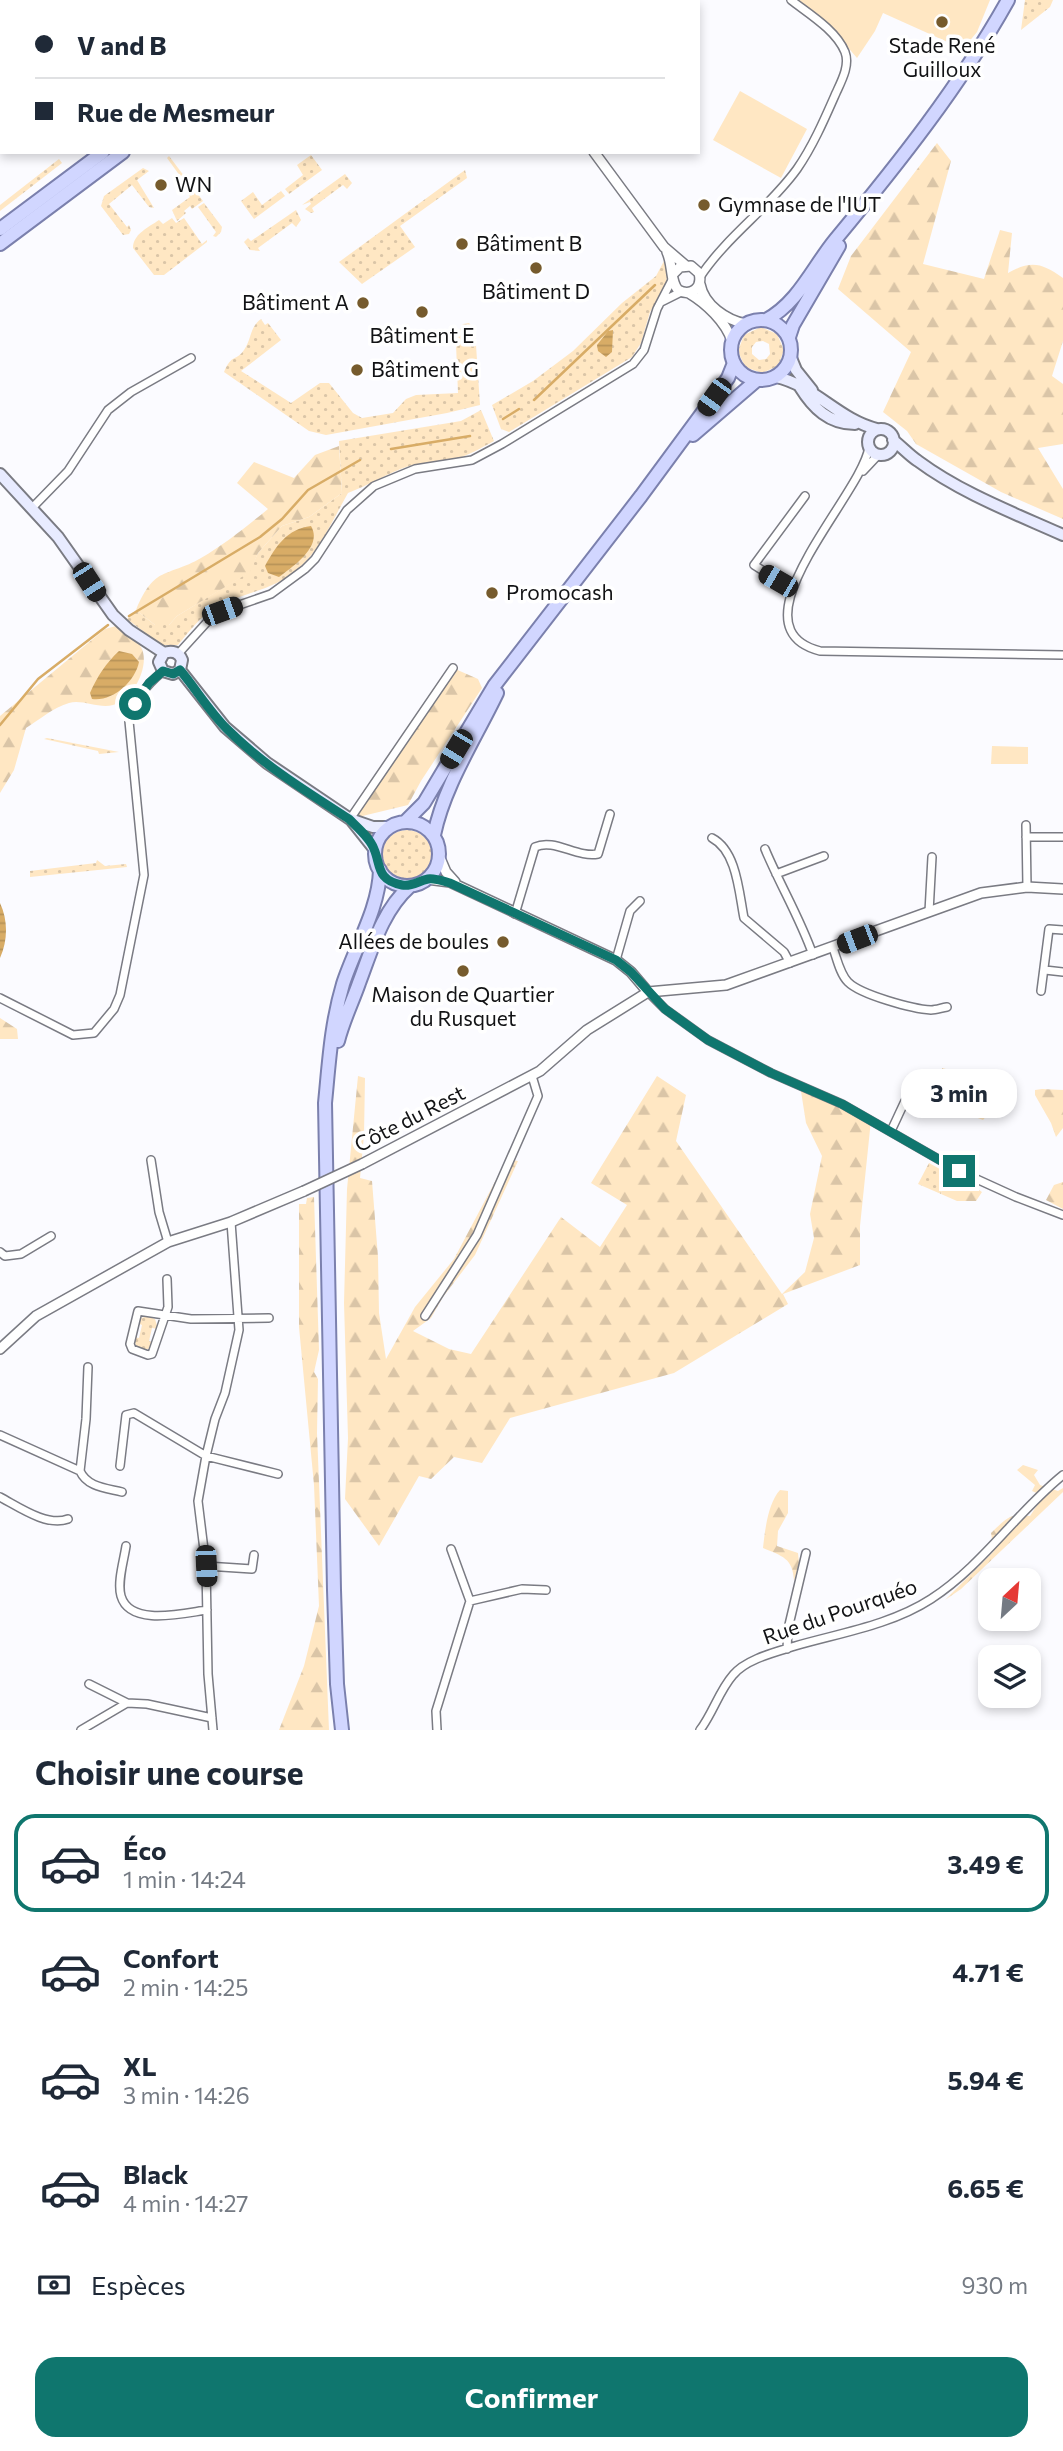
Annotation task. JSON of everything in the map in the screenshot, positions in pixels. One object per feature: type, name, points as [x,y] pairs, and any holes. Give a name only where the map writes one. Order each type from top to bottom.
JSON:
[{"type":"main road","points":[[757,380],[743,374],[731,356],[732,341],[740,328],[766,320],[799,291],[825,253],[946,99],[1008,0]]},
{"type":"main road","points":[[0,229],[100,154]]},
{"type":"main road","points":[[0,244],[120,154]]},
{"type":"main road","points":[[816,395],[796,370],[791,358],[789,337],[793,325],[852,221]]},
{"type":"main road","points":[[766,320],[779,326],[789,337]]},
{"type":"main road","points":[[672,455],[742,391],[757,380],[776,377],[783,372],[791,358]]},
{"type":"main road","points":[[349,819],[373,827],[389,827],[405,822],[424,803],[481,706],[672,455],[727,378],[734,363]]},
{"type":"main road","points":[[776,377],[816,395],[852,421],[888,431],[893,440],[917,461],[998,506],[1063,535]]},
{"type":"main road","points":[[798,385],[818,411],[839,423],[852,421]]},
{"type":"main road","points":[[852,421],[868,443],[884,453],[917,461]]},
{"type":"main road","points":[[868,443],[877,429]]},
{"type":"main road","points":[[884,453],[893,440]]},
{"type":"main road","points":[[0,474],[68,551],[113,615],[129,630],[164,653]]},
{"type":"main road","points":[[172,651],[178,654],[182,660],[180,670],[173,674],[163,671],[159,662],[164,653],[172,651]]},
{"type":"main road","points":[[434,835],[454,781],[510,668]]},
{"type":"main road","points":[[180,670],[214,714],[240,741],[267,763],[349,819],[375,850],[380,870],[375,900],[337,1007],[329,1052],[325,1129],[336,1630],[342,1730]]},
{"type":"main road","points":[[328,1078],[341,1029],[391,906],[410,886],[427,879],[437,867],[439,846],[434,835],[421,825],[405,822]]},
{"type":"main road","points":[[375,850],[380,837],[389,827]]},
{"type":"main road","points":[[380,870],[392,882],[410,886]]},
{"type":"street","points":[[661,303],[696,290],[714,257],[797,169],[843,78],[847,62],[842,47],[824,26],[791,0]]},
{"type":"street","points":[[595,154],[664,247],[697,270],[701,290],[709,303],[727,317],[746,324]]},
{"type":"street","points":[[664,247],[675,287],[711,311],[726,328],[732,341]]},
{"type":"street","points":[[178,654],[188,640],[222,611],[271,594],[305,569],[315,559],[347,510],[374,486],[415,469],[472,460],[633,364],[644,350],[673,277],[688,266],[714,257]]},
{"type":"street","points":[[32,508],[68,471],[106,413],[131,391],[191,358]]},
{"type":"street","points":[[868,443],[859,474],[816,542],[786,607],[789,629],[803,646],[820,651],[1063,655]]},
{"type":"street","points":[[859,474],[884,453]]},
{"type":"street","points":[[792,589],[754,565],[805,496]]},
{"type":"street","points":[[349,819],[453,668]]},
{"type":"street","points":[[0,998],[73,1035],[94,1034],[114,1009],[120,995],[144,875],[130,716],[149,683],[163,671]]},
{"type":"street","points":[[515,914],[535,847],[545,844],[589,855],[598,854],[610,814]]},
{"type":"street","points":[[1026,825],[1027,887]]},
{"type":"street","points":[[1026,837],[1063,837]]},
{"type":"street","points":[[712,838],[722,843],[737,877],[744,918],[784,952],[790,963]]},
{"type":"street","points":[[765,849],[797,913],[813,955]]},
{"type":"street","points":[[776,874],[824,856]]},
{"type":"street","points":[[929,912],[932,857]]},
{"type":"street","points":[[439,858],[446,872],[462,888]]},
{"type":"street","points":[[427,879],[462,888],[616,960],[631,972],[665,1009],[708,1040],[771,1073],[842,1104],[959,1171],[1016,1197],[1063,1214]]},
{"type":"street","points":[[648,992],[726,985],[981,893],[1027,887],[1063,889]]},
{"type":"street","points":[[616,960],[630,911],[640,901]]},
{"type":"street","points":[[1041,991],[1049,929],[1063,930]]},
{"type":"street","points":[[833,948],[844,977],[851,985],[918,1008],[934,1010],[947,1007]]},
{"type":"street","points":[[1045,970],[1063,972]]},
{"type":"street","name":"Côte du Rest","points":[[0,1349],[36,1316],[168,1242],[230,1222],[304,1191],[391,1150],[532,1076],[587,1030],[648,992]]},
{"type":"street","points":[[425,1316],[477,1235],[538,1096],[532,1076]]},
{"type":"street","points":[[891,1131],[905,1101]]},
{"type":"street","points":[[151,1160],[159,1212],[168,1242]]},
{"type":"street","points":[[213,1730],[208,1674],[206,1566],[198,1501],[206,1456],[225,1393],[239,1330],[230,1222]]},
{"type":"street","points":[[0,1252],[5,1256],[21,1254],[51,1236]]},
{"type":"street","points":[[167,1279],[168,1307],[164,1314],[152,1354],[132,1349],[130,1344],[138,1311],[164,1314],[191,1319],[269,1318]]},
{"type":"street","points":[[88,1367],[80,1471],[92,1484],[122,1492]]},
{"type":"street","points":[[120,1466],[126,1415],[134,1413],[206,1456],[278,1474]]},
{"type":"street","points":[[0,1435],[80,1471]]},
{"type":"street","name":"Rue du Pourquéo","points":[[700,1730],[733,1675],[758,1659],[904,1613],[935,1597],[1012,1526],[1028,1505],[1063,1475]]},
{"type":"street","points":[[0,1497],[59,1522],[68,1519]]},
{"type":"street","points":[[126,1546],[120,1593],[125,1604],[138,1613],[149,1616],[207,1611]]},
{"type":"street","points":[[437,1730],[436,1711],[470,1601],[451,1549]]},
{"type":"street","points":[[787,1649],[788,1629],[806,1553]]},
{"type":"street","points":[[206,1566],[253,1569],[254,1555]]},
{"type":"street","points":[[470,1601],[523,1589],[546,1590]]},
{"type":"street","points":[[89,1684],[127,1703],[147,1704],[212,1718]]},
{"type":"street","points":[[81,1730],[127,1703]]},
{"type":"green space","name":"Stade René Guilloux","points":[[797,0],[990,0],[977,32],[963,49],[883,13],[857,58],[834,31]]},
{"type":"green space","points":[[1025,0],[1053,0],[1050,7],[1021,30]]},
{"type":"green space","points":[[740,91],[807,129],[781,178],[713,140]]},
{"type":"green space","points":[[937,143],[951,161],[923,264],[984,279],[1000,230],[1012,233],[1008,273],[1023,266],[1036,265],[1063,278],[1063,341],[1052,376],[1063,384],[1063,444],[1038,448],[1063,489],[1063,519],[1001,492],[916,444],[907,431],[883,412],[911,352],[838,289],[851,256]]},
{"type":"green space","points":[[311,155],[322,170],[289,194],[285,189],[303,175],[297,165]]},
{"type":"green space","points":[[169,156],[203,201],[192,209],[190,206],[177,221],[172,210],[190,197],[185,190],[188,187],[167,158]]},
{"type":"green space","points":[[59,159],[62,163],[0,211],[0,205]]},
{"type":"green space","points":[[143,168],[149,171],[137,180],[154,208],[149,207],[132,185],[109,204],[127,227],[129,225],[129,234],[123,235],[101,206],[104,196]]},
{"type":"green space","points":[[465,170],[467,178],[400,226],[415,247],[362,284],[339,262]]},
{"type":"green space","points":[[345,174],[352,183],[347,189],[343,185],[312,208],[314,212],[305,209],[310,202],[302,205]]},
{"type":"green space","points":[[281,191],[285,196],[254,219],[241,201],[253,192],[262,205]]},
{"type":"green space","points":[[204,203],[222,227],[216,237],[213,236],[216,232],[198,207]]},
{"type":"green space","points":[[296,210],[301,220],[296,227],[292,223],[258,248],[260,251],[250,250],[244,242],[248,238],[251,241]]},
{"type":"green space","points":[[172,218],[176,223],[184,218],[202,244],[207,242],[164,275],[154,275],[133,248],[134,243],[151,225],[159,220],[163,224]]},
{"type":"green space","points":[[664,261],[668,273],[665,287],[650,312],[641,343],[632,357],[509,432],[501,429],[492,405],[533,381],[573,351],[622,303],[656,276]]},
{"type":"green space","points":[[261,319],[265,325],[268,323],[281,340],[241,371],[291,403],[320,383],[329,383],[353,413],[362,418],[393,413],[406,399],[416,395],[458,393],[457,334],[463,324],[469,323],[475,330],[480,405],[326,435],[309,431],[224,372],[229,362],[244,350],[254,326]]},
{"type":"green space","points":[[761,327],[777,334],[784,350],[778,366],[762,373],[745,367],[738,351],[744,335]],"holes":[[[756,342],[769,344],[770,354],[766,359],[759,360],[752,354],[752,347]]]},
{"type":"green space","points":[[481,410],[494,441],[459,458],[409,466],[348,493],[320,543],[298,569],[268,587],[210,611],[178,645],[161,645],[127,619],[136,610],[155,625],[169,625],[177,616],[249,572],[258,553],[282,526],[309,517],[342,493],[339,441],[461,421]]},
{"type":"green space","points":[[339,446],[342,493],[309,517],[282,526],[258,553],[250,572],[177,616],[169,625],[155,625],[136,610],[156,579],[210,553],[268,509],[237,483],[254,462],[294,478],[315,455]]},
{"type":"green space","points":[[116,626],[136,641],[143,654],[142,672],[133,689],[113,705],[74,702],[63,705],[26,728],[14,770],[0,793],[0,716],[105,629]]},
{"type":"green space","points":[[453,668],[478,679],[482,688],[408,805],[350,819]]},
{"type":"green space","points":[[44,739],[119,752],[99,754],[98,751]]},
{"type":"green space","points":[[992,746],[1028,747],[1028,764],[991,764]]},
{"type":"green space","points":[[407,830],[425,837],[432,855],[425,873],[407,880],[389,873],[382,855],[389,837]]},
{"type":"green space","points":[[97,860],[105,866],[126,864],[127,867],[30,877],[30,871],[96,863]]},
{"type":"green space","points":[[0,1018],[17,1029],[18,1039],[0,1039]]},
{"type":"green space","points":[[942,1068],[965,1074],[972,1092],[970,1115],[950,1106]]},
{"type":"green space","points":[[965,1074],[978,1077],[989,1075],[989,1113],[983,1120],[970,1115],[972,1092]]},
{"type":"green space","points":[[358,1076],[365,1078],[360,1178],[372,1181],[379,1313],[386,1359],[415,1307],[454,1259],[507,1159],[518,1161],[475,1255],[443,1297],[431,1318],[413,1331],[449,1349],[471,1354],[561,1217],[600,1247],[627,1205],[591,1183],[657,1076],[686,1095],[676,1141],[782,1294],[805,1272],[814,1238],[810,1214],[822,1156],[806,1123],[800,1085],[871,1120],[860,1226],[860,1265],[783,1294],[788,1304],[674,1373],[510,1418],[482,1463],[454,1457],[431,1479],[419,1476],[379,1546],[345,1499],[348,1438],[344,1303],[347,1189]]},
{"type":"green space","points":[[1035,1090],[1063,1090],[1063,1128],[1056,1137],[1035,1095]]},
{"type":"green space","points":[[929,1163],[947,1173],[941,1194],[918,1184]]},
{"type":"green space","points":[[947,1173],[963,1179],[982,1192],[976,1201],[957,1201],[941,1194]]},
{"type":"green space","points":[[1063,1182],[1063,1209],[1046,1200],[1054,1185]]},
{"type":"green space","points":[[314,1197],[319,1350],[314,1372],[318,1379],[317,1433],[329,1730],[279,1730],[304,1666],[319,1606],[314,1485],[299,1327],[299,1204],[306,1204],[307,1198]]},
{"type":"green space","points":[[147,1316],[155,1319],[158,1329],[152,1328],[149,1341],[154,1343],[143,1351],[136,1347],[134,1337],[139,1338],[142,1325],[137,1323],[139,1319]]},
{"type":"green space","points":[[1023,1465],[1038,1470],[1034,1475],[1040,1485],[1058,1491],[1063,1488],[1063,1492],[983,1568],[978,1568],[978,1573],[961,1589],[945,1600],[994,1551],[991,1533],[1008,1518],[1017,1515],[1030,1516],[1043,1496],[1032,1491],[1035,1485],[1017,1470]]},
{"type":"green space","points":[[780,1490],[788,1491],[788,1513],[778,1531],[777,1546],[798,1553],[799,1563],[794,1581],[789,1563],[763,1548],[770,1509]]},
{"type":"shaded area","points":[[613,330],[612,352],[606,357],[598,351],[597,345],[608,331]]},
{"type":"shaded area","points":[[311,526],[313,541],[305,555],[279,577],[268,573],[265,566],[283,540],[295,531]]},
{"type":"shaded area","points":[[119,651],[132,654],[139,662],[133,677],[115,694],[92,699],[90,693],[96,681]]},
{"type":"shaded area","points":[[0,903],[6,930],[0,958]]},
{"type":"waterway","points":[[534,400],[655,285]]},
{"type":"waterway","points":[[503,419],[519,409]]},
{"type":"waterway","points":[[391,449],[470,436]]},
{"type":"waterway","points":[[129,616],[260,537],[282,519],[308,490],[360,460]]},
{"type":"waterway","points":[[0,725],[38,679],[108,625]]},
{"type":"place","name":"Stade René Guilloux","points":[[942,22]]},
{"type":"place","name":"WN","points":[[161,185]]},
{"type":"place","name":"Gymnase de l'IUT","points":[[704,205]]},
{"type":"place","name":"Bâtiment B","points":[[462,244]]},
{"type":"place","name":"Bâtiment D","points":[[536,268]]},
{"type":"place","name":"Bâtiment A","points":[[363,303]]},
{"type":"place","name":"Bâtiment E","points":[[422,312]]},
{"type":"place","name":"Bâtiment G","points":[[357,370]]},
{"type":"place","name":"Promocash","points":[[492,593]]},
{"type":"place","name":"Allées de boules","points":[[503,942]]},
{"type":"place","name":"Maison de Quartier du Rusquet","points":[[463,971]]},
{"type":"route","points":[[135,704],[149,683],[163,671],[173,674],[180,670],[214,714],[240,741],[267,763],[349,819],[360,830],[375,850],[377,864],[387,879],[404,886],[427,879],[450,883],[601,951],[631,972],[665,1009],[708,1040],[771,1073],[842,1104],[959,1171]]}]
